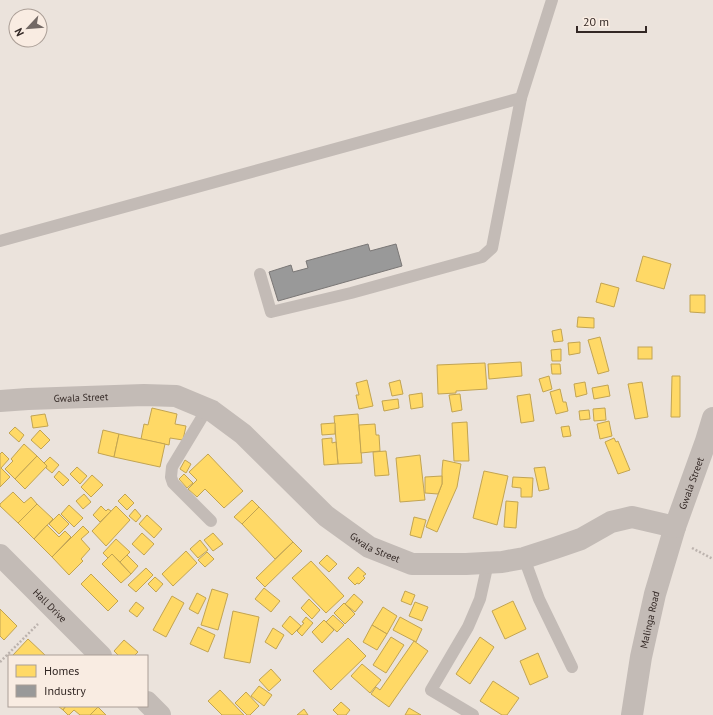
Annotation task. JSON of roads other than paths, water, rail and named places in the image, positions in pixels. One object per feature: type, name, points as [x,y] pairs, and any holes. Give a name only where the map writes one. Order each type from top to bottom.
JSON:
[{"type":"street","name":"Gwala Street","points":[[0,401],[144,394],[176,396],[207,408],[243,434],[326,516],[369,547],[412,564],[488,563],[524,558],[580,539],[611,522],[632,517],[676,527],[713,418]]},
{"type":"street","name":"Malinga Road","points":[[632,715],[641,656],[655,594],[676,527]]},
{"type":"street","name":"Hall Drive","points":[[0,555],[100,655]]},
{"type":"street","points":[[148,703],[160,715]]},
{"type":"lane","points":[[260,274],[271,312],[351,293],[482,257],[492,248],[521,98],[552,0]]},
{"type":"lane","points":[[0,241],[521,98]]},
{"type":"lane","points":[[207,408],[172,467],[170,477],[173,483],[211,521]]},
{"type":"lane","points":[[524,558],[538,599],[572,667]]},
{"type":"lane","points":[[473,715],[431,690],[468,627],[480,599],[488,563]]}]
